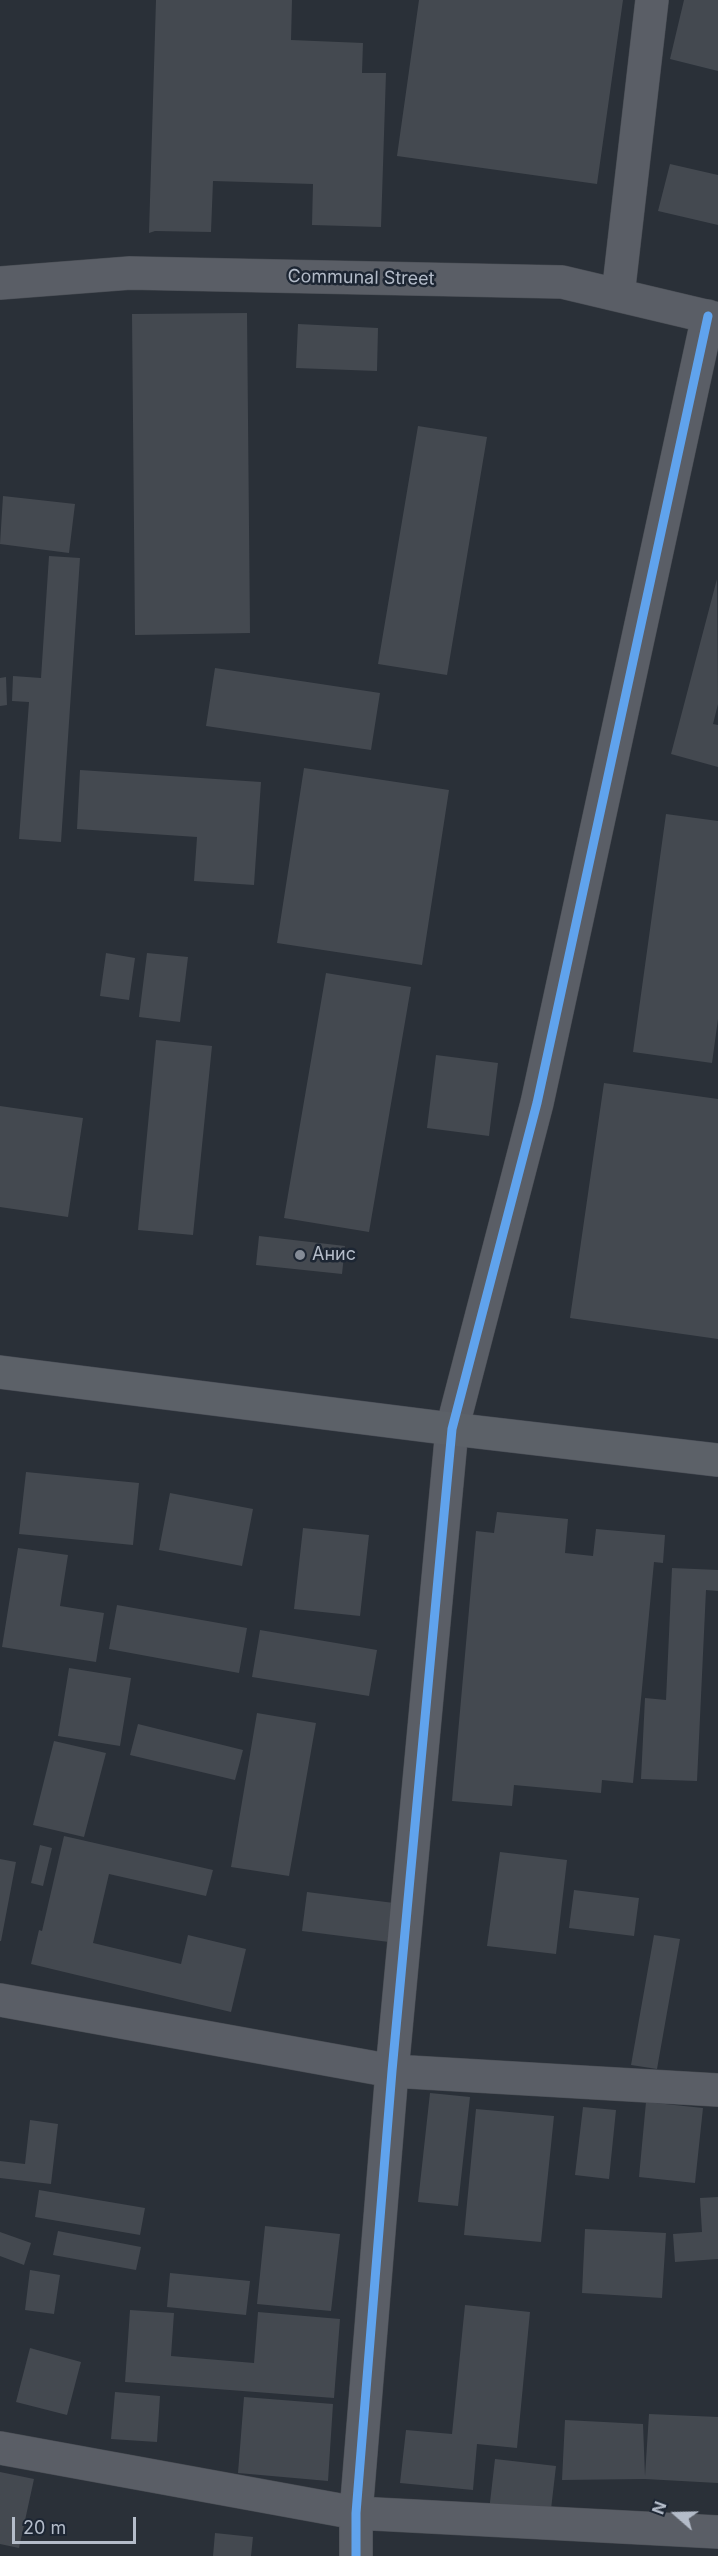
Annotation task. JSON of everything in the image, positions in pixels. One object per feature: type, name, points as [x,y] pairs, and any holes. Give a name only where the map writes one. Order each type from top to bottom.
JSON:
[{"type":"main road","points":[[0,1372],[718,1460]]},
{"type":"street","points":[[618,295],[652,0]]},
{"type":"street","name":"Communal Street","points":[[0,283],[130,273],[562,282],[713,317]]},
{"type":"street","points":[[356,2556],[356,2513],[392,2070],[452,1429],[537,1103],[713,317]]},
{"type":"street","points":[[0,2000],[392,2070],[718,2090]]},
{"type":"street","points":[[0,2448],[356,2513],[718,2532]]},
{"type":"building","points":[[156,0],[292,0],[291,40],[363,43],[362,73],[386,73],[381,227],[312,225],[313,184],[213,181],[211,232],[155,231],[149,233]]},
{"type":"building","points":[[419,0],[623,0],[597,184],[397,156]]},
{"type":"building","points":[[684,0],[718,0],[718,71],[670,59]]},
{"type":"building","points":[[670,164],[718,175],[718,225],[658,211]]},
{"type":"building","points":[[247,313],[250,633],[135,635],[132,314]]},
{"type":"building","points":[[298,324],[378,328],[377,371],[296,368]]},
{"type":"building","points":[[418,426],[487,437],[447,675],[378,664]]},
{"type":"building","points":[[3,496],[75,504],[69,553],[0,544]]},
{"type":"building","points":[[49,556],[80,558],[61,842],[19,839],[29,702],[12,701],[13,676],[41,678]]},
{"type":"building","points":[[717,579],[718,704],[713,724],[718,725],[718,767],[671,754]]},
{"type":"building","points":[[215,668],[380,693],[371,750],[206,726]]},
{"type":"building","points":[[6,677],[7,705],[0,706],[0,678]]},
{"type":"building","points":[[304,768],[449,790],[422,965],[277,943]]},
{"type":"building","points":[[80,770],[261,782],[254,885],[194,881],[197,837],[77,829]]},
{"type":"building","points":[[666,814],[718,821],[718,1019],[712,1063],[633,1052]]},
{"type":"building","points":[[106,953],[135,958],[129,1000],[100,996]]},
{"type":"building","points":[[147,953],[188,957],[180,1022],[139,1017]]},
{"type":"building","points":[[326,973],[411,987],[369,1232],[284,1218]]},
{"type":"building","points":[[156,1040],[212,1046],[193,1235],[138,1230]]},
{"type":"building","points":[[436,1055],[498,1063],[489,1136],[427,1128]]},
{"type":"building","points":[[604,1083],[718,1099],[718,1339],[570,1318]]},
{"type":"building","points":[[0,1106],[83,1118],[68,1217],[0,1207]]},
{"type":"building","name":"Анис","points":[[259,1236],[345,1246],[342,1274],[256,1265]]},
{"type":"building","points":[[26,1472],[139,1483],[133,1545],[19,1534]]},
{"type":"building","points":[[170,1493],[253,1509],[242,1566],[159,1550]]},
{"type":"building","points":[[497,1512],[568,1519],[565,1553],[593,1556],[596,1529],[665,1535],[663,1563],[654,1562],[633,1783],[602,1780],[601,1793],[514,1785],[512,1806],[452,1801],[476,1531],[494,1533]]},
{"type":"building","points":[[303,1528],[369,1535],[360,1616],[294,1609]]},
{"type":"building","points":[[18,1548],[68,1555],[60,1606],[104,1613],[96,1662],[2,1647]]},
{"type":"building","points":[[672,1568],[718,1570],[718,1591],[706,1590],[697,1781],[641,1779],[645,1698],[666,1700]]},
{"type":"building","points":[[117,1605],[247,1628],[239,1673],[109,1649]]},
{"type":"building","points":[[260,1630],[377,1650],[369,1696],[252,1677]]},
{"type":"building","points":[[69,1668],[131,1678],[120,1746],[58,1736]]},
{"type":"building","points":[[257,1713],[316,1723],[289,1876],[231,1867]]},
{"type":"building","points":[[138,1724],[243,1750],[235,1780],[130,1755]]},
{"type":"building","points":[[54,1741],[106,1753],[84,1837],[33,1825]]},
{"type":"building","points":[[64,1836],[213,1870],[206,1896],[109,1874],[93,1943],[181,1964],[188,1935],[246,1949],[231,2012],[31,1964],[39,1930],[42,1931]]},
{"type":"building","points":[[40,1845],[52,1848],[43,1886],[31,1883]]},
{"type":"building","points":[[500,1852],[567,1860],[556,1954],[487,1946]]},
{"type":"building","points":[[0,1859],[16,1862],[1,1941],[0,1941]]},
{"type":"building","points":[[574,1890],[639,1898],[634,1936],[569,1928]]},
{"type":"building","points":[[307,1892],[394,1903],[389,1942],[302,1931]]},
{"type":"building","points":[[654,1935],[680,1939],[657,2069],[631,2065]]},
{"type":"building","points":[[430,2093],[470,2097],[458,2206],[418,2202]]},
{"type":"building","points":[[646,2102],[703,2108],[695,2183],[639,2177]]},
{"type":"building","points":[[583,2107],[616,2110],[609,2179],[575,2175]]},
{"type":"building","points":[[476,2109],[554,2116],[541,2242],[464,2235]]},
{"type":"building","points":[[30,2120],[58,2124],[51,2184],[0,2178],[0,2161],[25,2164]]},
{"type":"building","points":[[39,2190],[145,2208],[140,2235],[35,2217]]},
{"type":"building","points":[[718,2197],[718,2259],[675,2262],[673,2234],[702,2232],[700,2198]]},
{"type":"building","points":[[265,2226],[340,2234],[331,2311],[257,2304]]},
{"type":"building","points":[[585,2229],[666,2233],[662,2298],[582,2293]]},
{"type":"building","points":[[58,2231],[141,2247],[136,2270],[53,2255]]},
{"type":"building","points":[[0,2232],[31,2243],[24,2265],[0,2256]]},
{"type":"building","points":[[30,2270],[60,2275],[54,2314],[25,2310]]},
{"type":"building","points":[[170,2273],[250,2281],[246,2315],[167,2307]]},
{"type":"building","points":[[465,2305],[530,2312],[517,2448],[477,2444],[473,2490],[400,2483],[406,2430],[452,2434]]},
{"type":"building","points":[[130,2310],[174,2313],[171,2356],[254,2363],[258,2312],[340,2319],[334,2398],[125,2382]]},
{"type":"building","points":[[30,2348],[81,2362],[67,2415],[16,2402]]},
{"type":"building","points":[[115,2392],[160,2396],[157,2442],[111,2439]]},
{"type":"building","points":[[244,2397],[333,2404],[328,2481],[238,2473]]},
{"type":"building","points":[[649,2414],[718,2417],[718,2483],[645,2479],[562,2480],[565,2420],[643,2424],[645,2476]]},
{"type":"building","points":[[495,2459],[556,2466],[550,2518],[489,2511]]},
{"type":"building","points":[[0,2472],[34,2479],[19,2548],[0,2544]]},
{"type":"building","points":[[215,2533],[253,2537],[251,2556],[213,2556]]},
{"type":"cycle path","points":[[356,2556],[356,2513],[392,2071],[452,1429],[537,1103],[708,316]]},
{"type":"place","name":"Анис","points":[[300,1255]]}]
